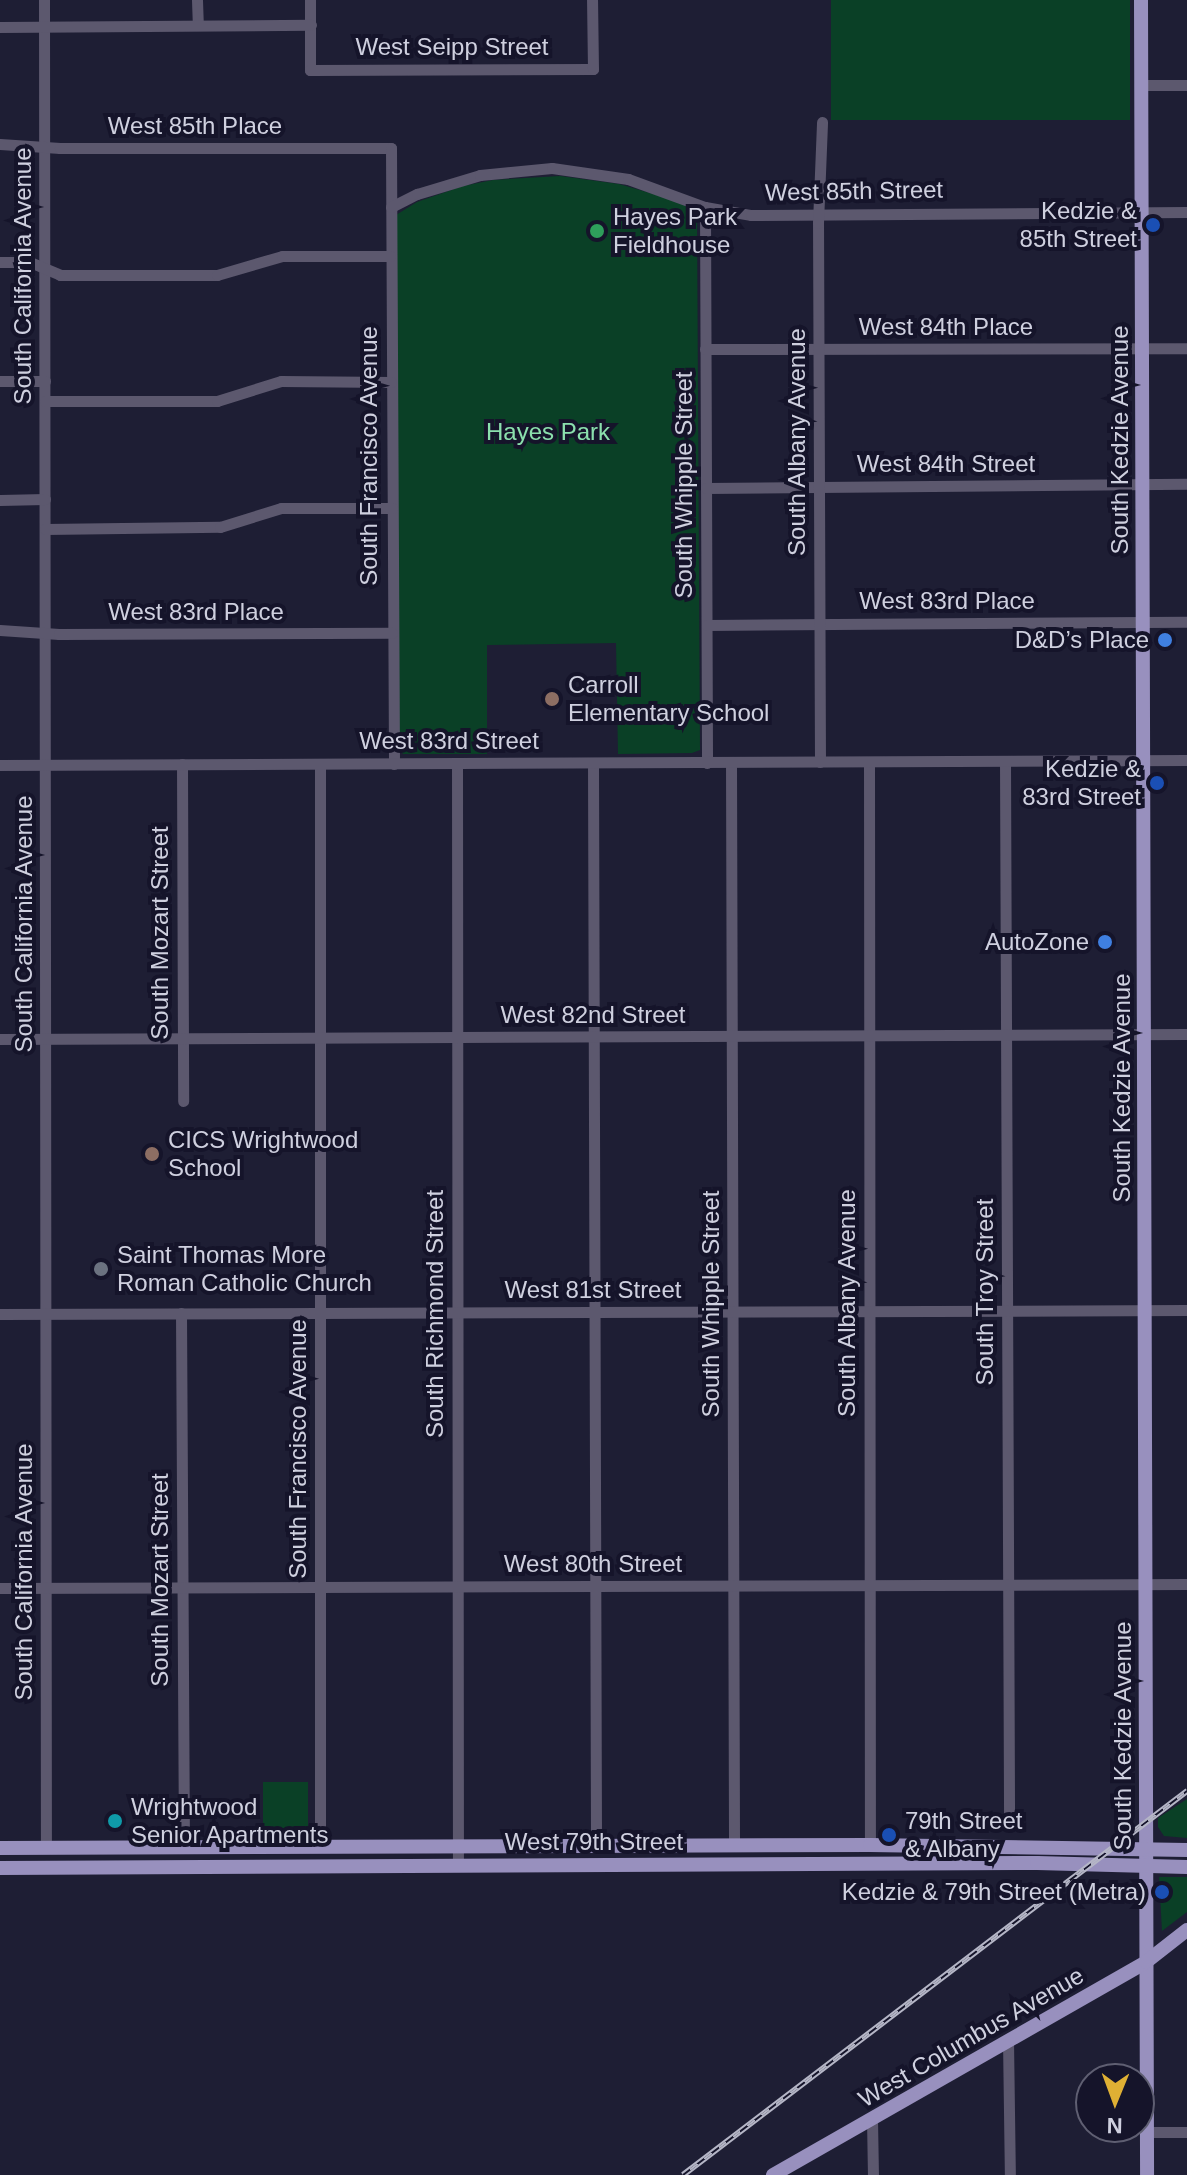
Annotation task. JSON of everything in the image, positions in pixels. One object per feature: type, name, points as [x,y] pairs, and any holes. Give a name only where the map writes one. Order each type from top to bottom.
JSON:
[{"type":"main road","name":"South Kedzie Avenue","points":[[1141,0],[1147,2063]]},
{"type":"main road","name":"West 79th Street","points":[[0,1848],[870,1845],[1187,1850]]},
{"type":"main road","name":"West 79th Street","points":[[0,1868],[1048,1863],[1187,1867]]},
{"type":"main road","name":"West Columbus Avenue","points":[[773,2175],[1146,1962],[1187,1930]]},
{"type":"main road","name":"South Kedzie Avenue","points":[[1147,2143],[1147,2175]]},
{"type":"street","name":"South California Avenue","points":[[44,0],[46,1847]]},
{"type":"street","points":[[197,0],[198,25]]},
{"type":"street","points":[[0,27],[311,25],[310,0]]},
{"type":"street","name":"West Seipp Street","points":[[311,25],[310,70],[593,69],[592,0]]},
{"type":"street","points":[[1141,85],[1187,85]]},
{"type":"street","name":"South Albany Avenue","points":[[820,762],[818,350],[822,122]]},
{"type":"street","name":"West 85th Place","points":[[0,144],[391,148]]},
{"type":"street","name":"South Francisco Avenue","points":[[391,148],[394,764]]},
{"type":"street","name":"West 85th Street","points":[[391,207],[417,194],[480,175],[552,168],[628,179],[705,207],[751,215],[1187,212]]},
{"type":"street","name":"South Whipple Street","points":[[705,207],[707,763]]},
{"type":"street","points":[[0,262],[30,262],[60,275],[217,275],[282,256],[390,256]]},
{"type":"street","name":"West 84th Place","points":[[705,349],[1187,348]]},
{"type":"street","points":[[0,381],[45,381]]},
{"type":"street","points":[[45,401],[217,401],[281,381],[391,382]]},
{"type":"street","name":"West 84th Street","points":[[706,488],[1187,484]]},
{"type":"street","points":[[0,500],[45,499]]},
{"type":"street","points":[[45,529],[220,527],[281,508],[392,508]]},
{"type":"street","name":"West 83rd Place","points":[[707,625],[1187,622]]},
{"type":"street","name":"West 83rd Place","points":[[0,630],[392,633]]},
{"type":"street","name":"West 83rd Street","points":[[0,765],[1187,760]]},
{"type":"street","name":"South Troy Street","points":[[1005,761],[1009,1823]]},
{"type":"street","name":"South Whipple Street","points":[[731,762],[734,1845]]},
{"type":"street","name":"South Albany Avenue","points":[[869,762],[870,1845]]},
{"type":"street","name":"South Richmond Street","points":[[457,763],[458,1864]]},
{"type":"street","points":[[593,763],[596,1846]]},
{"type":"street","name":"South Mozart Street","points":[[182,764],[183,1101]]},
{"type":"street","name":"South Francisco Avenue","points":[[320,764],[320,1845]]},
{"type":"street","name":"West 82nd Street","points":[[0,1039],[1187,1034]]},
{"type":"street","name":"West 81st Street","points":[[0,1314],[1187,1310]]},
{"type":"street","name":"South Mozart Street","points":[[181,1313],[184,1846]]},
{"type":"street","name":"West 80th Street","points":[[0,1588],[1187,1584]]},
{"type":"street","points":[[1008,2040],[1010,2175]]},
{"type":"street","points":[[872,2119],[873,2175]]},
{"type":"street","points":[[1155,2132],[1187,2132]]},
{"type":"green space","points":[[831,0],[1130,0],[1130,120],[831,120]]},
{"type":"green space","name":"Hayes Park","points":[[560,176],[619,184],[674,200],[697,212],[700,750],[692,753],[618,754],[616,643],[487,645],[487,754],[403,754],[399,748],[396,215],[417,202],[463,186],[493,180]]},
{"type":"green space","points":[[263,1782],[308,1782],[308,1835],[263,1835]]},
{"type":"green space","points":[[1187,1799],[1187,1838],[1164,1836],[1158,1827],[1158,1818]]},
{"type":"green space","points":[[1159,1877],[1187,1877],[1187,1912],[1162,1931]]},
{"type":"railway","points":[[683,2175],[1187,1791]]},
{"type":"place","name":"Kedzie & 85th Street","points":[[1153,225]]},
{"type":"place","name":"Hayes Park Fieldhouse","points":[[597,231]]},
{"type":"place","name":"D&D’s Place","points":[[1165,640]]},
{"type":"place","name":"Carroll Elementary School","points":[[552,699]]},
{"type":"place","name":"Kedzie & 83rd Street","points":[[1157,783]]},
{"type":"place","name":"AutoZone","points":[[1105,942]]},
{"type":"place","name":"CICS Wrightwood School","points":[[152,1154]]},
{"type":"place","name":"Saint Thomas More Roman Catholic Church","points":[[101,1269]]},
{"type":"place","name":"Wrightwood Senior Apartments","points":[[115,1821]]},
{"type":"place","name":"79th Street & Albany","points":[[889,1835]]},
{"type":"place","name":"Kedzie & 79th Street (Metra)","points":[[1162,1892]]}]
